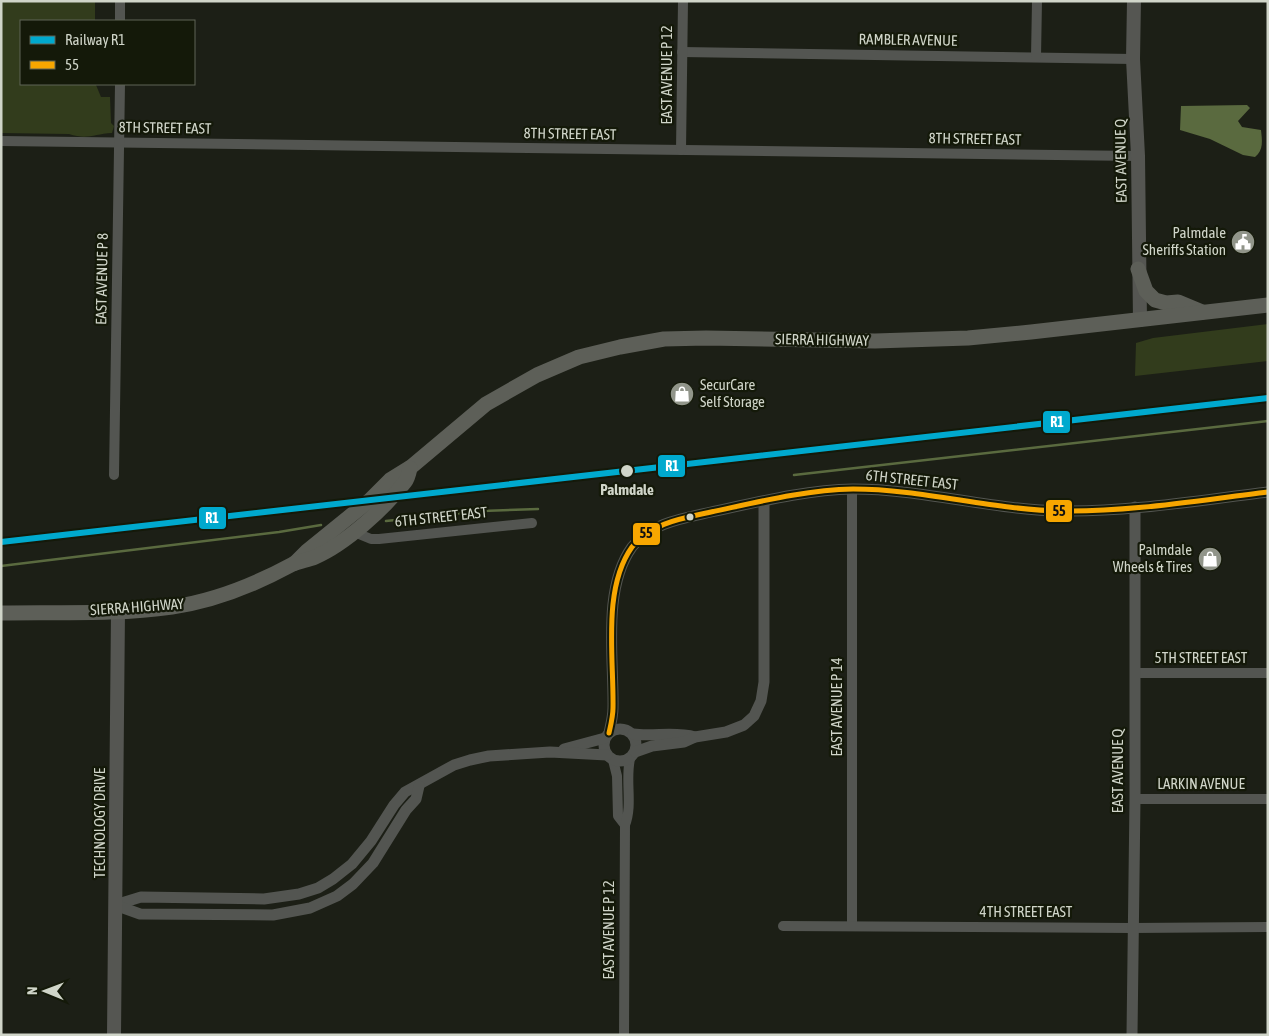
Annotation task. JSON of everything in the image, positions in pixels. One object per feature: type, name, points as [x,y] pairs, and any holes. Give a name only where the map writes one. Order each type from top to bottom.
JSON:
[{"type":"main road","name":"EAST AVENUE Q","points":[[1134,1],[1133,59],[1138,156],[1140,320]]},
{"type":"main road","points":[[1138,269],[1146,291],[1155,300],[1166,303],[1178,302],[1204,312]]},
{"type":"main road","name":"SIERRA HIGHWAY","points":[[295,563],[370,500],[390,480],[410,467],[486,404],[537,375],[580,358],[620,346],[664,339],[875,341],[968,338],[1268,305]]},
{"type":"main road","name":"SIERRA HIGHWAY","points":[[1,613],[118,611],[172,607],[198,602],[258,582],[295,563],[314,558],[338,545],[385,504],[406,481],[410,467]]},
{"type":"main road","name":"TECHNOLOGY DRIVE","points":[[114,1035],[118,611]]},
{"type":"street","points":[[120,1],[120,20]]},
{"type":"street","name":"EAST AVENUE P 12","points":[[681,150],[683,1]]},
{"type":"street","points":[[1036,56],[1037,1]]},
{"type":"street","name":"RAMBLER AVENUE","points":[[682,52],[1133,59]]},
{"type":"street","name":"EAST AVENUE P 8","points":[[114,475],[120,85]]},
{"type":"street","name":"8TH STREET EAST","points":[[1,141],[1138,156]]},
{"type":"street","name":"6TH STREET EAST","points":[[607,736],[613,710],[612,609],[614,589],[623,563],[633,546],[649,532],[668,522],[813,492],[852,489],[889,491],[1045,510],[1135,508],[1268,492]]},
{"type":"street","name":"EAST AVENUE P 14","points":[[852,489],[852,925]]},
{"type":"street","points":[[115,905],[141,898],[283,898],[318,888],[352,864],[371,842],[394,805],[406,792],[454,765],[470,760],[490,756],[550,752],[610,758],[621,762],[652,746],[684,742],[694,737],[726,732],[744,725],[754,716],[761,701],[764,682],[764,501]]},
{"type":"street","name":"EAST AVENUE Q","points":[[1132,1035],[1135,799],[1135,508]]},
{"type":"street","name":"6TH STREET EAST","points":[[354,532],[371,539],[378,539],[532,523]]},
{"type":"street","name":"5TH STREET EAST","points":[[1135,673],[1268,673]]},
{"type":"street","points":[[550,752],[607,736],[619,729],[642,736],[684,734],[694,737]]},
{"type":"street","points":[[632,755],[636,743],[633,734]]},
{"type":"street","points":[[607,736],[604,744],[610,758]]},
{"type":"street","name":"EAST AVENUE P 12","points":[[624,1035],[625,825],[628,816],[627,776],[632,755]]},
{"type":"street","name":"EAST AVENUE P 12","points":[[610,758],[617,776],[618,816],[625,825]]},
{"type":"street","points":[[115,905],[140,914],[273,915],[310,908],[337,896],[353,884],[373,863],[406,810],[416,799],[419,786]]},
{"type":"street","name":"LARKIN AVENUE","points":[[1135,799],[1268,799]]},
{"type":"street","name":"4TH STREET EAST","points":[[783,926],[1268,927]]},
{"type":"shaded area","points":[[1,1],[95,1],[95,20],[20,20],[20,85],[96,85],[101,97],[110,97],[111,123],[114,126],[112,133],[86,137],[69,134],[1,133]]},
{"type":"shaded area","points":[[1247,105],[1250,108],[1238,121],[1242,127],[1261,130],[1261,148],[1255,157],[1243,155],[1210,139],[1180,130],[1181,106]]},
{"type":"shaded area","points":[[1268,324],[1268,361],[1135,376],[1136,343],[1153,338]]},
{"type":"waterway","points":[[794,475],[1268,421]]},
{"type":"waterway","points":[[386,521],[482,511],[538,509]]},
{"type":"waterway","points":[[1,566],[279,532],[321,525]]},
{"type":"railway","points":[[1,542],[1268,398]]},
{"type":"rail line","name":"R1","points":[[1,542],[1268,398]]},
{"type":"transit line","name":"55","points":[[609,733],[613,711],[613,603],[617,583],[623,564],[632,547],[648,532],[668,523],[799,494],[853,489],[905,492],[1010,507],[1062,511],[1140,508],[1268,492]]},
{"type":"place","name":"Palmdale Sheriffs Station","points":[[1243,242]]},
{"type":"place","name":"SecurCare Self Storage","points":[[682,394]]},
{"type":"place","name":"Palmdale","points":[[627,471]]},
{"type":"place","name":"Palmdale Wheels & Tires","points":[[1210,559]]}]
